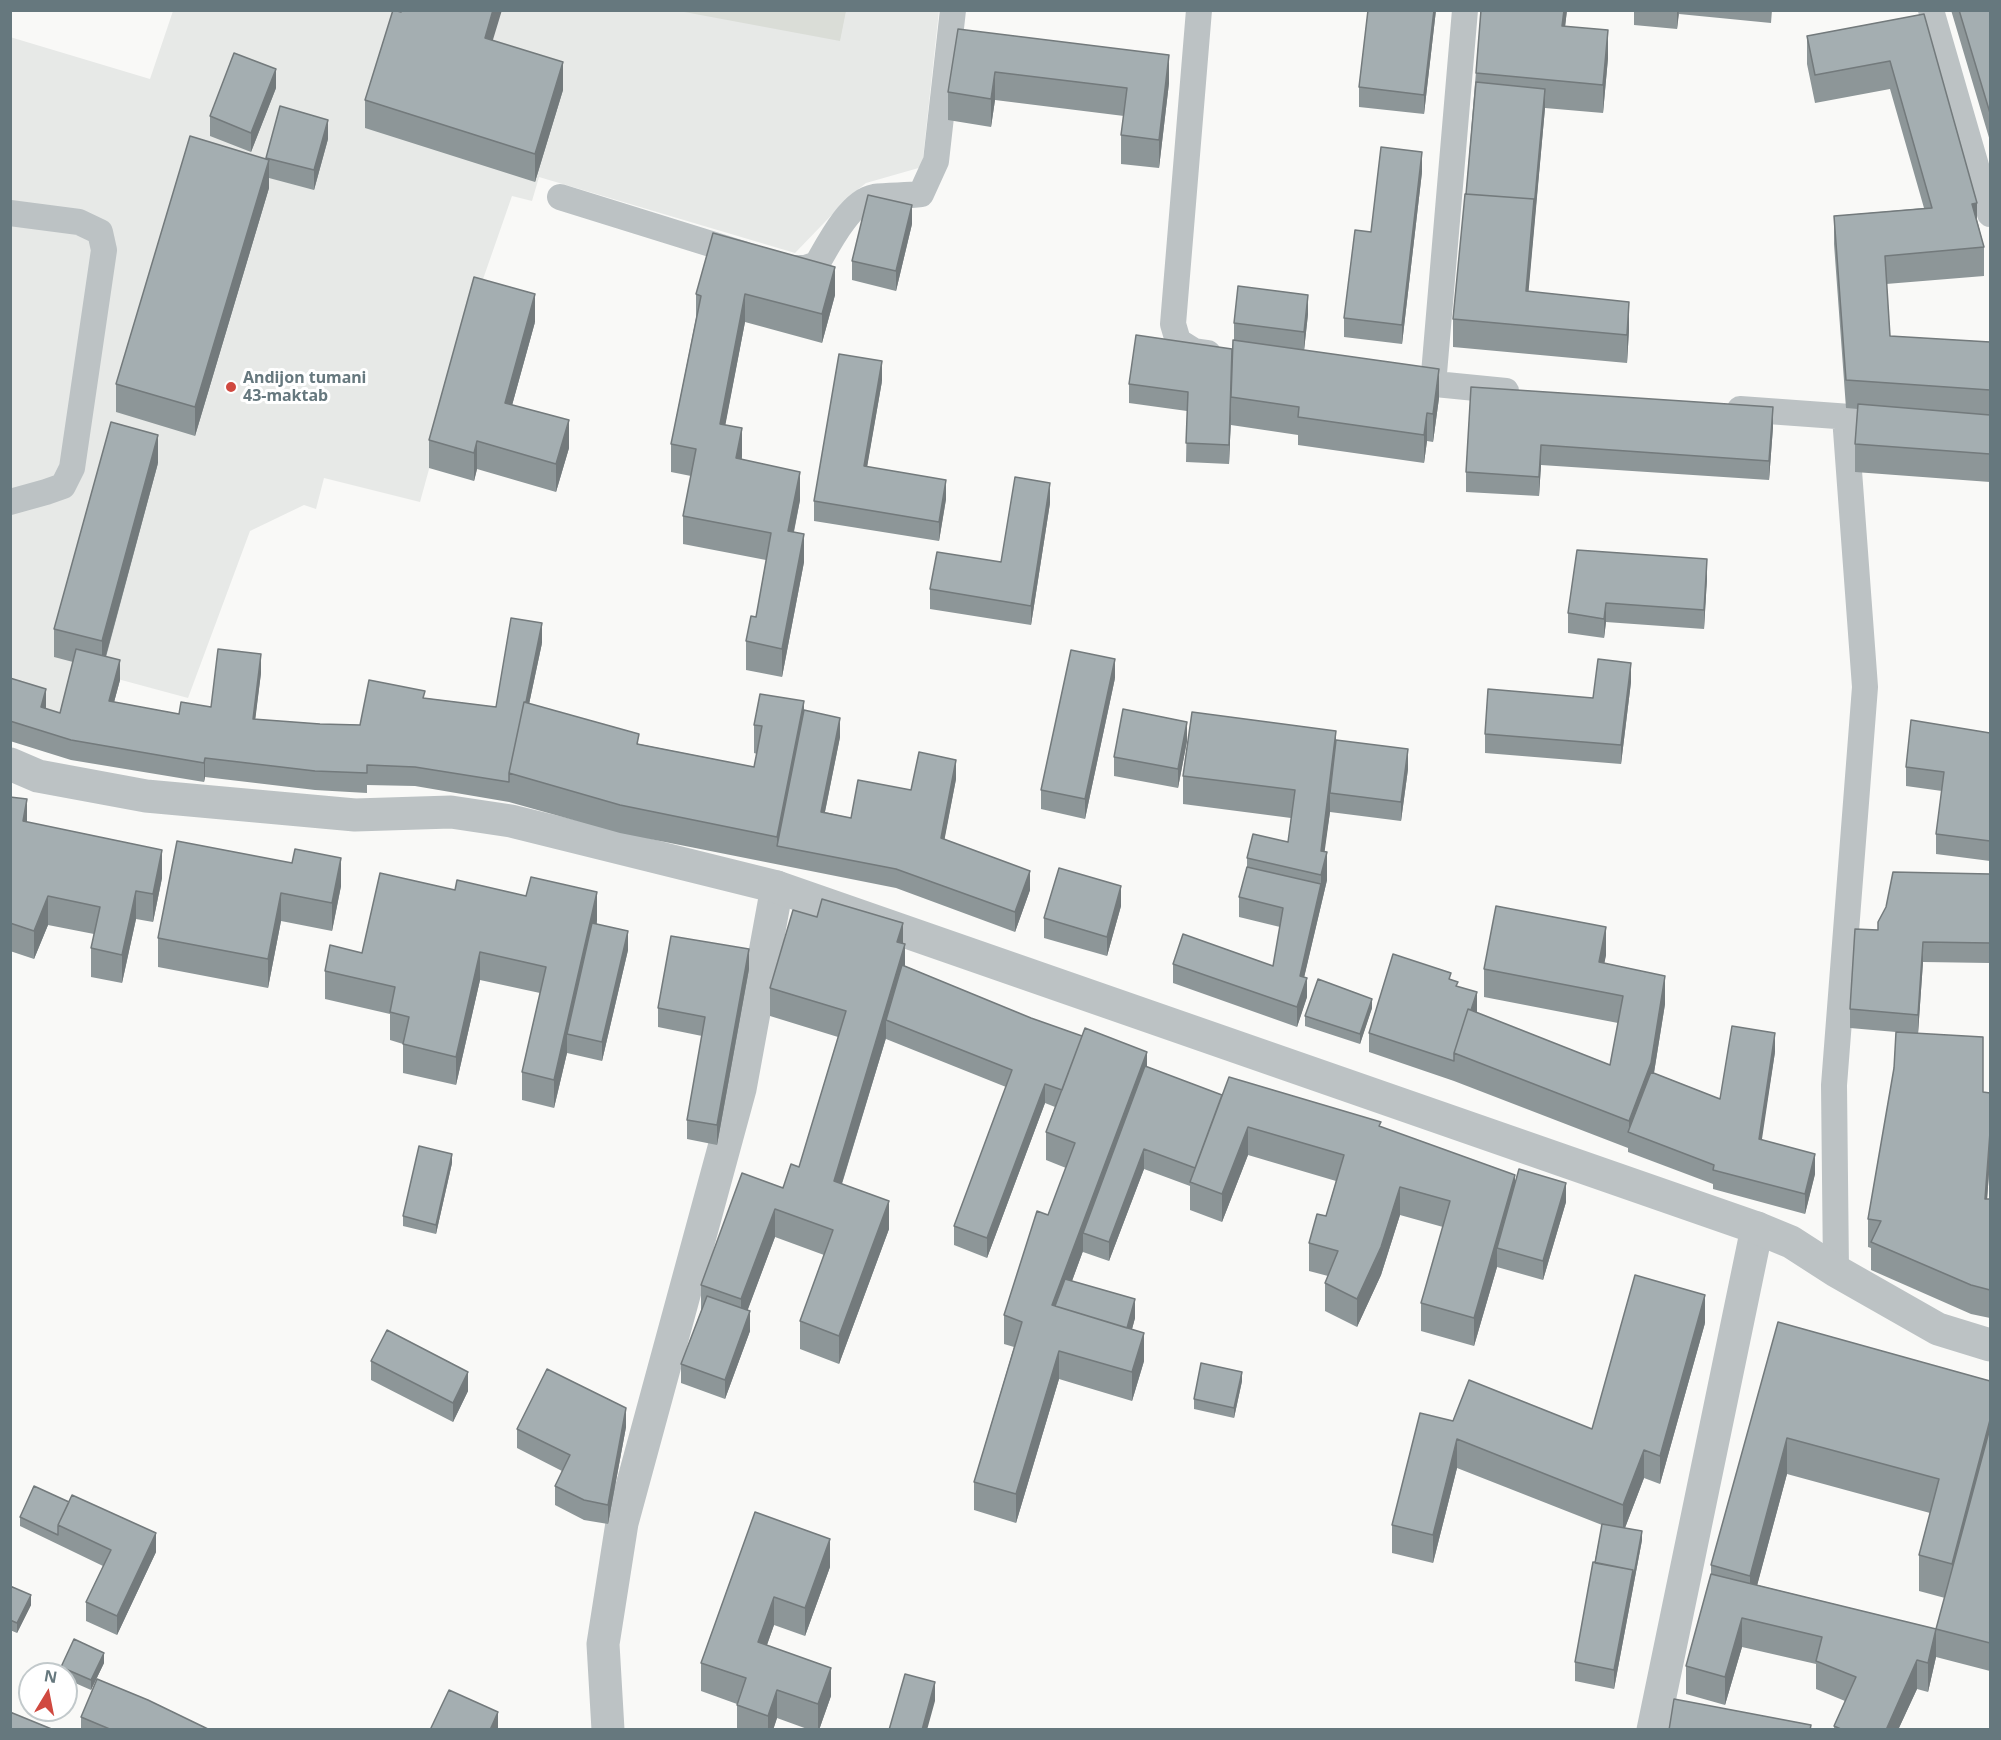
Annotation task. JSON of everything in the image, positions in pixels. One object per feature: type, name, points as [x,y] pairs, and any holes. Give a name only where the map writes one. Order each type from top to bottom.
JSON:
[{"type":"street","points":[[10,764],[38,776],[146,796],[355,816],[451,812],[512,821],[777,887],[1757,1228],[1791,1242],[1836,1271],[1938,1329],[1990,1345]]},
{"type":"street","points":[[608,1730],[603,1644],[622,1523],[740,1089],[777,887]]},
{"type":"street","points":[[1653,1730],[1757,1228]]},
{"type":"lane","points":[[560,197],[785,268],[806,268],[816,264],[841,224],[861,203],[872,197],[921,194],[936,161],[953,10]]},
{"type":"lane","points":[[1198,10],[1173,324],[1178,341],[1194,351],[1228,356]]},
{"type":"lane","points":[[1433,385],[1465,10]]},
{"type":"lane","points":[[1930,10],[1990,214]]},
{"type":"lane","points":[[10,213],[79,222],[100,232],[104,250],[72,468],[63,486],[10,502]]},
{"type":"lane","points":[[1387,379],[1527,392]]},
{"type":"lane","points":[[1715,407],[1912,422]]},
{"type":"lane","points":[[1836,1271],[1834,1085],[1865,687],[1845,417]]},
{"type":"shaded area","points":[[846,10],[840,41],[679,11]]},
{"type":"shaded area","name":"Andijon tumani 43-maktab","points":[[173,11],[939,11],[922,167],[866,183],[851,195],[795,253],[539,177],[532,201],[512,196],[474,305],[420,502],[324,478],[316,509],[304,505],[250,531],[188,698],[77,668],[60,732],[10,740],[10,37],[150,79]]},
{"type":"building","points":[[393,10],[401,12],[401,10],[493,10],[485,38],[563,62],[535,154],[365,100]]},
{"type":"building","points":[[1368,10],[1434,10],[1424,95],[1359,87]]},
{"type":"building","points":[[1481,10],[1564,10],[1562,26],[1608,30],[1603,85],[1476,73]]},
{"type":"building","points":[[1959,10],[1990,10],[1990,113]]},
{"type":"building","points":[[1924,14],[1977,203],[1972,204],[1984,247],[1885,256],[1890,336],[1990,342],[1990,390],[1846,380],[1834,216],[1932,208],[1890,61],[1815,75],[1807,36]]},
{"type":"building","points":[[958,29],[1169,55],[1159,140],[1121,135],[1127,88],[995,72],[991,99],[948,92]]},
{"type":"building","points":[[234,53],[276,69],[251,133],[210,116]]},
{"type":"building","points":[[1476,82],[1545,89],[1534,208],[1534,199],[1466,194]]},
{"type":"building","points":[[280,106],[328,120],[314,170],[266,158]]},
{"type":"building","points":[[190,136],[269,160],[195,407],[116,384]]},
{"type":"building","points":[[1381,147],[1422,152],[1402,325],[1344,318],[1355,230],[1371,232]]},
{"type":"building","points":[[1465,194],[1534,199],[1526,291],[1629,302],[1627,335],[1453,319]]},
{"type":"building","points":[[868,195],[912,205],[896,271],[852,261]]},
{"type":"building","points":[[713,233],[835,267],[822,314],[745,294],[720,424],[742,428],[736,458],[800,472],[788,531],[804,534],[782,649],[746,641],[751,616],[756,617],[771,533],[683,516],[696,449],[671,444],[701,296],[696,294]]},
{"type":"building","points":[[474,277],[535,294],[505,403],[569,420],[556,464],[477,441],[474,453],[429,440]]},
{"type":"building","points":[[1238,286],[1308,295],[1304,332],[1234,323]]},
{"type":"building","points":[[1136,335],[1232,349],[1229,445],[1186,443],[1188,392],[1129,384]]},
{"type":"building","points":[[1233,340],[1439,369],[1433,414],[1427,413],[1424,435],[1298,417],[1299,407],[1231,397]]},
{"type":"building","points":[[839,354],[882,361],[864,466],[946,480],[939,522],[814,501]]},
{"type":"building","points":[[1471,387],[1773,407],[1769,461],[1541,445],[1539,477],[1466,472]]},
{"type":"building","points":[[1858,404],[1990,415],[1990,454],[1855,444]]},
{"type":"building","points":[[111,422],[158,435],[102,641],[54,629]]},
{"type":"building","points":[[1015,477],[1050,483],[1031,606],[930,589],[937,552],[1001,562]]},
{"type":"building","points":[[1577,550],[1707,559],[1704,610],[1606,603],[1604,619],[1568,613]]},
{"type":"building","points":[[511,618],[542,623],[509,773],[509,782],[415,767],[367,765],[367,773],[315,771],[205,758],[204,763],[71,740],[10,721],[10,678],[46,689],[41,707],[60,713],[76,649],[120,660],[109,701],[179,714],[181,702],[211,707],[218,649],[261,654],[253,719],[360,725],[369,680],[425,691],[423,698],[496,707]]},
{"type":"building","points":[[1071,650],[1115,659],[1085,799],[1041,790]]},
{"type":"building","points":[[1598,659],[1631,663],[1621,745],[1485,734],[1488,689],[1593,698]]},
{"type":"building","points":[[760,694],[804,701],[777,837],[620,805],[509,773],[524,702],[639,734],[637,744],[754,767],[762,726],[754,725]]},
{"type":"building","points":[[1123,709],[1187,722],[1178,769],[1114,757]]},
{"type":"building","points":[[804,710],[840,718],[821,812],[851,818],[858,780],[911,790],[919,752],[956,760],[941,838],[1030,871],[1015,912],[896,869],[777,846]]},
{"type":"building","points":[[1192,712],[1336,731],[1321,851],[1327,852],[1321,875],[1247,858],[1253,834],[1288,842],[1295,790],[1183,776]]},
{"type":"building","points":[[1911,720],[1990,733],[1990,841],[1936,834],[1944,772],[1906,767]]},
{"type":"building","points":[[1336,740],[1408,749],[1401,802],[1330,793]]},
{"type":"building","points":[[10,797],[27,799],[23,821],[162,850],[153,894],[136,891],[122,955],[91,948],[100,907],[48,896],[34,931],[10,923]]},
{"type":"building","points":[[177,841],[292,863],[295,849],[341,858],[332,903],[281,893],[268,959],[158,938]]},
{"type":"building","points":[[1247,867],[1321,884],[1300,976],[1307,978],[1297,1007],[1173,964],[1183,934],[1273,966],[1283,908],[1239,897]]},
{"type":"building","points":[[1059,868],[1121,886],[1107,937],[1044,918]]},
{"type":"building","points":[[1893,872],[1990,874],[1990,943],[1923,942],[1918,1015],[1850,1009],[1855,929],[1878,930],[1878,922],[1886,907]]},
{"type":"building","points":[[380,873],[455,890],[457,880],[526,896],[531,877],[597,892],[554,1080],[522,1072],[546,967],[480,952],[456,1057],[403,1044],[409,1017],[390,1012],[395,987],[325,971],[330,945],[362,953]]},
{"type":"building","points":[[822,899],[903,923],[897,942],[905,944],[834,1181],[889,1201],[839,1336],[800,1321],[833,1230],[775,1209],[741,1299],[701,1285],[742,1173],[783,1188],[791,1164],[799,1167],[846,1011],[770,988],[793,910],[817,917]]},
{"type":"building","points":[[1496,906],[1606,927],[1599,962],[1665,976],[1651,1063],[1629,1121],[1454,1053],[1468,1009],[1610,1065],[1623,996],[1484,969]]},
{"type":"building","points":[[592,923],[628,931],[602,1042],[567,1034]]},
{"type":"building","points":[[671,936],[749,949],[717,1125],[687,1120],[705,1017],[658,1008]]},
{"type":"building","points":[[1393,954],[1451,973],[1449,979],[1458,982],[1456,986],[1477,992],[1471,1010],[1468,1009],[1454,1053],[1454,1061],[1369,1033]]},
{"type":"building","points":[[902,965],[1031,1018],[1082,1036],[1062,1090],[1045,1084],[987,1238],[954,1226],[1012,1070],[886,1020]]},
{"type":"building","points":[[1318,979],[1372,999],[1360,1034],[1305,1016]]},
{"type":"building","points":[[1732,1026],[1775,1033],[1759,1139],[1815,1154],[1805,1194],[1713,1170],[1714,1165],[1628,1132],[1651,1072],[1720,1099]]},
{"type":"building","points":[[1085,1028],[1147,1052],[1052,1305],[1144,1333],[1132,1372],[1059,1351],[1016,1494],[974,1482],[1022,1322],[1004,1315],[1037,1211],[1048,1215],[1075,1143],[1046,1132]]},
{"type":"building","points":[[1896,1032],[1983,1037],[1983,1092],[1990,1093],[1990,1132],[1985,1199],[1990,1199],[1990,1290],[1971,1285],[1871,1242],[1881,1221],[1868,1219],[1894,1068]]},
{"type":"building","points":[[1145,1066],[1222,1095],[1195,1168],[1144,1149],[1109,1242],[1083,1233]]},
{"type":"building","points":[[1229,1077],[1381,1122],[1379,1126],[1515,1175],[1474,1318],[1421,1303],[1450,1201],[1400,1187],[1381,1247],[1357,1299],[1325,1283],[1338,1251],[1309,1243],[1317,1214],[1326,1216],[1344,1155],[1248,1127],[1222,1194],[1190,1182]]},
{"type":"building","points":[[419,1146],[452,1154],[436,1225],[403,1216]]},
{"type":"building","points":[[1519,1169],[1566,1183],[1543,1261],[1497,1248]]},
{"type":"building","points":[[1635,1275],[1705,1295],[1660,1456],[1644,1450],[1623,1505],[1457,1439],[1433,1535],[1392,1525],[1420,1413],[1453,1421],[1469,1380],[1592,1429]]},
{"type":"building","points":[[1065,1279],[1135,1299],[1127,1328],[1055,1306]]},
{"type":"building","points":[[707,1296],[750,1311],[725,1380],[681,1364]]},
{"type":"building","points":[[1778,1322],[1990,1381],[1990,1420],[1952,1564],[1919,1555],[1939,1479],[1787,1438],[1750,1576],[1711,1565]]},
{"type":"building","points":[[387,1330],[468,1372],[453,1403],[371,1361]]},
{"type":"building","points":[[1201,1363],[1242,1372],[1234,1408],[1194,1399]]},
{"type":"building","points":[[547,1369],[626,1408],[608,1505],[584,1500],[555,1486],[570,1455],[517,1429]]},
{"type":"building","points":[[1990,1428],[1990,1643],[1936,1629]]},
{"type":"building","points":[[34,1486],[69,1502],[58,1525],[58,1535],[20,1517]]},
{"type":"building","points":[[72,1495],[156,1533],[117,1616],[86,1602],[111,1550],[58,1525]]},
{"type":"building","points":[[755,1512],[830,1539],[805,1608],[774,1597],[758,1642],[831,1668],[818,1704],[777,1690],[768,1716],[737,1705],[746,1678],[701,1663]]},
{"type":"building","points":[[1602,1524],[1642,1531],[1633,1580],[1633,1570],[1595,1563]]},
{"type":"building","points":[[1593,1562],[1633,1570],[1614,1670],[1575,1662]]},
{"type":"building","points":[[1711,1574],[1936,1629],[1928,1663],[1917,1660],[1886,1730],[1843,1730],[1834,1726],[1856,1677],[1816,1661],[1822,1637],[1742,1618],[1725,1677],[1686,1666]]},
{"type":"building","points":[[10,1586],[31,1595],[17,1623],[10,1620]]},
{"type":"building","points":[[74,1639],[104,1653],[91,1680],[78,1674],[78,1662],[63,1662]]},
{"type":"building","points":[[905,1674],[935,1682],[922,1730],[889,1730]]},
{"type":"building","points":[[97,1679],[148,1700],[210,1730],[112,1730],[81,1717]]},
{"type":"building","points":[[449,1690],[498,1712],[490,1730],[430,1730]]},
{"type":"building","points":[[1674,1699],[1811,1725],[1810,1730],[1669,1730]]},
{"type":"building","points":[[10,1712],[18,1715],[18,1722],[34,1722],[54,1730],[10,1730]]},
{"type":"place","name":"Andijon tumani 43-maktab","points":[[231,387]]}]
